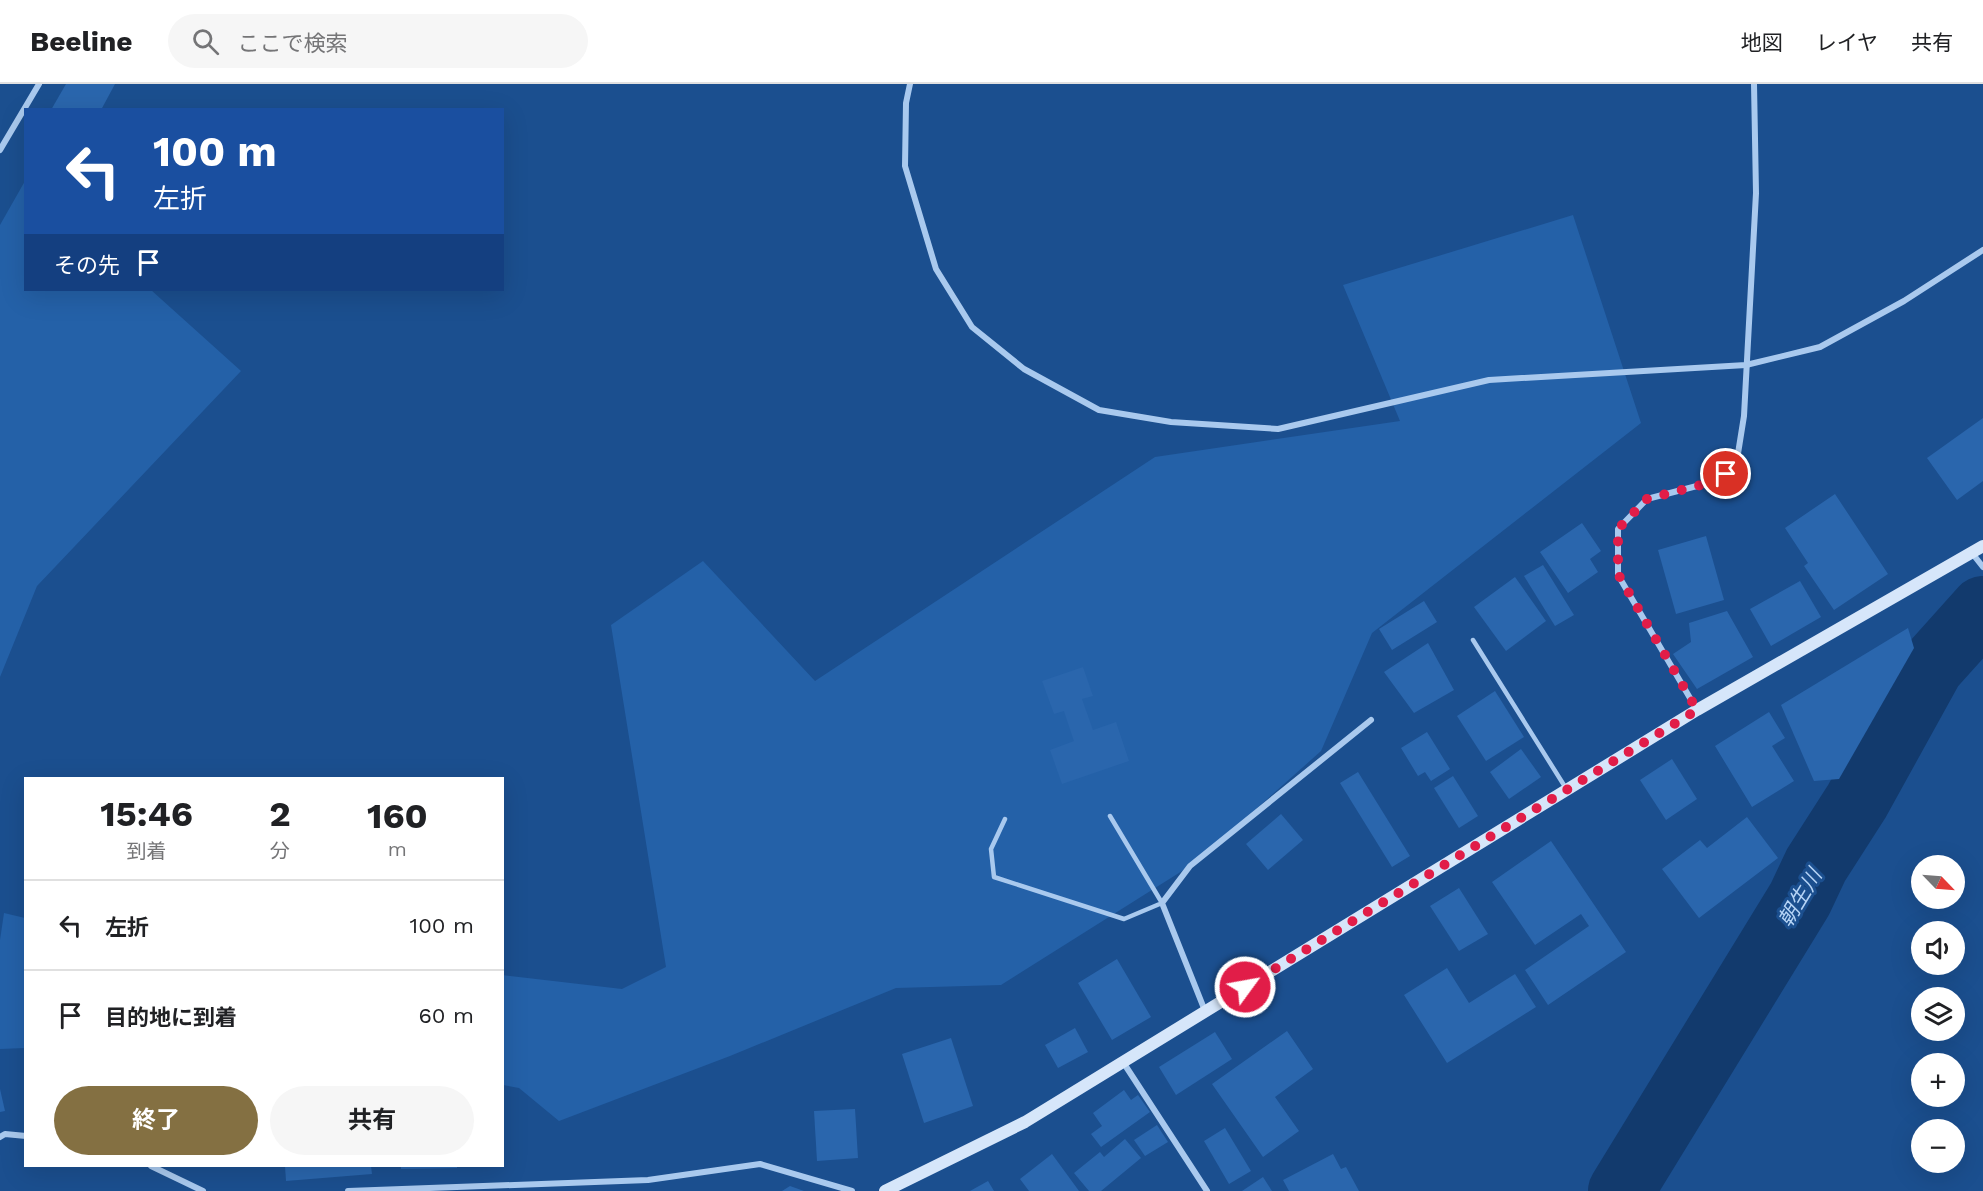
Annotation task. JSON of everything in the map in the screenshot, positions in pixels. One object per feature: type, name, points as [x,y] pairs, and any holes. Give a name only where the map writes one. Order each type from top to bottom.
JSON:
[{"type":"street","points":[[25,108],[39,84]]},
{"type":"street","points":[[910,84],[906,103],[905,166],[936,269],[972,327],[1024,369],[1099,410],[1171,422],[1278,429],[1489,380],[1746,365],[1820,347],[1904,301],[1983,250]]},
{"type":"street","points":[[1697,710],[1618,574],[1618,529],[1647,499],[1716,481],[1736,466],[1744,416],[1756,193],[1754,84]]},
{"type":"street","points":[[0,150],[24,109]]},
{"type":"street","points":[[885,1191],[905,1187],[1026,1122],[1697,710],[1983,546]]},
{"type":"street","points":[[1972,553],[1983,567]]},
{"type":"street","points":[[1205,1012],[1162,903],[1190,866],[1371,720]]},
{"type":"street","points":[[1123,1062],[1207,1191]]},
{"type":"street","points":[[0,1137],[5,1134],[24,1136]]},
{"type":"street","points":[[348,1191],[648,1180],[760,1164],[852,1191]]},
{"type":"street","points":[[153,1167],[203,1191]]},
{"type":"lane","points":[[1473,640],[1567,790]]},
{"type":"lane","points":[[1005,819],[991,849],[994,876],[1124,919],[1162,903],[1110,816]]},
{"type":"shaded area","points":[[24,183],[24,291],[152,291],[241,371],[37,586],[0,677],[0,225]]},
{"type":"shaded area","points":[[1573,215],[1641,423],[1372,633],[1321,751],[1200,859],[1001,985],[896,988],[730,1056],[559,1121],[519,1088],[504,1085],[504,975],[622,989],[666,967],[611,625],[703,561],[815,681],[1155,457],[1400,421],[1343,285]]},
{"type":"shaded area","points":[[4,913],[24,918],[24,1048],[0,1049],[0,940]]},
{"type":"building","points":[[66,84],[115,84],[102,108],[52,108]]},
{"type":"building","points":[[1983,418],[1983,481],[1957,500],[1927,458]]},
{"type":"building","points":[[1835,494],[1888,574],[1834,610],[1804,566],[1808,563],[1785,528]]},
{"type":"building","points":[[1582,523],[1601,551],[1590,559],[1598,572],[1568,593],[1540,552]]},
{"type":"building","points":[[1706,536],[1724,600],[1676,614],[1658,550]]},
{"type":"building","points":[[1543,565],[1574,615],[1555,626],[1524,576]]},
{"type":"building","points":[[1515,577],[1546,621],[1506,651],[1474,607]]},
{"type":"building","points":[[1800,581],[1821,617],[1771,646],[1750,609]]},
{"type":"building","points":[[1424,601],[1437,622],[1392,650],[1379,629]]},
{"type":"building","points":[[1727,611],[1753,657],[1697,689],[1673,654],[1691,642],[1689,623]]},
{"type":"building","points":[[1908,628],[1914,648],[1839,779],[1814,781],[1781,705]]},
{"type":"building","points":[[1428,643],[1454,690],[1414,713],[1384,672]]},
{"type":"building","points":[[1083,667],[1093,696],[1082,699],[1093,730],[1116,722],[1129,761],[1062,784],[1050,750],[1074,741],[1064,711],[1054,714],[1042,681]]},
{"type":"building","points":[[1495,691],[1524,737],[1486,761],[1457,716]]},
{"type":"building","points":[[1769,712],[1785,738],[1772,746],[1794,781],[1752,807],[1715,746]]},
{"type":"building","points":[[1427,732],[1450,769],[1431,781],[1425,772],[1418,776],[1401,748]]},
{"type":"building","points":[[1521,749],[1541,777],[1509,799],[1490,772]]},
{"type":"building","points":[[1672,759],[1697,799],[1666,820],[1640,780]]},
{"type":"building","points":[[1358,772],[1410,856],[1392,867],[1340,783]]},
{"type":"building","points":[[1453,776],[1478,816],[1459,828],[1434,788]]},
{"type":"building","points":[[1281,814],[1303,840],[1268,870],[1246,844]]},
{"type":"building","points":[[1747,817],[1778,858],[1699,918],[1662,869],[1700,840],[1707,848]]},
{"type":"building","points":[[1551,841],[1626,952],[1548,1005],[1525,970],[1589,926],[1581,914],[1535,945],[1492,882]]},
{"type":"building","points":[[1459,888],[1488,934],[1459,951],[1430,906]]},
{"type":"building","points":[[1117,959],[1151,1017],[1112,1040],[1078,983]]},
{"type":"building","points":[[1447,968],[1469,1003],[1515,974],[1536,1007],[1447,1063],[1404,995]]},
{"type":"building","points":[[1075,1028],[1088,1052],[1058,1068],[1045,1045]]},
{"type":"building","points":[[1287,1031],[1313,1069],[1275,1097],[1299,1131],[1263,1157],[1212,1084]]},
{"type":"building","points":[[1215,1032],[1232,1059],[1176,1095],[1159,1067]]},
{"type":"building","points":[[951,1038],[973,1106],[924,1123],[902,1054]]},
{"type":"building","points":[[0,1089],[5,1111],[0,1112]]},
{"type":"building","points":[[1124,1090],[1131,1100],[1138,1095],[1150,1112],[1101,1147],[1091,1134],[1102,1126],[1093,1113]]},
{"type":"building","points":[[855,1109],[858,1158],[817,1161],[814,1111]]},
{"type":"building","points":[[1157,1125],[1168,1142],[1145,1156],[1134,1140]]},
{"type":"building","points":[[1225,1128],[1251,1171],[1229,1184],[1204,1141]]},
{"type":"building","points":[[1125,1139],[1141,1158],[1101,1191],[1089,1191],[1074,1173],[1100,1152],[1104,1157]]},
{"type":"building","points":[[1052,1154],[1079,1191],[1029,1191],[1020,1179]]},
{"type":"building","points":[[1333,1154],[1341,1169],[1346,1167],[1359,1191],[1289,1191],[1283,1180]]},
{"type":"building","points":[[285,1167],[371,1167],[372,1174],[286,1181]]},
{"type":"building","points":[[401,1167],[457,1167],[457,1168],[401,1169]]},
{"type":"building","points":[[1263,1177],[1272,1191],[1242,1191]]},
{"type":"building","points":[[988,1181],[994,1191],[970,1191]]},
{"type":"building","points":[[790,1186],[804,1191],[782,1191]]},
{"type":"waterway","name":"朝生川","points":[[1621,1191],[1800,899],[1816,865],[1857,801],[1931,667],[1983,609]]},
{"type":"route","points":[[1245,987],[1697,710],[1618,574],[1618,529],[1647,499],[1716,481],[1726,474]]}]
